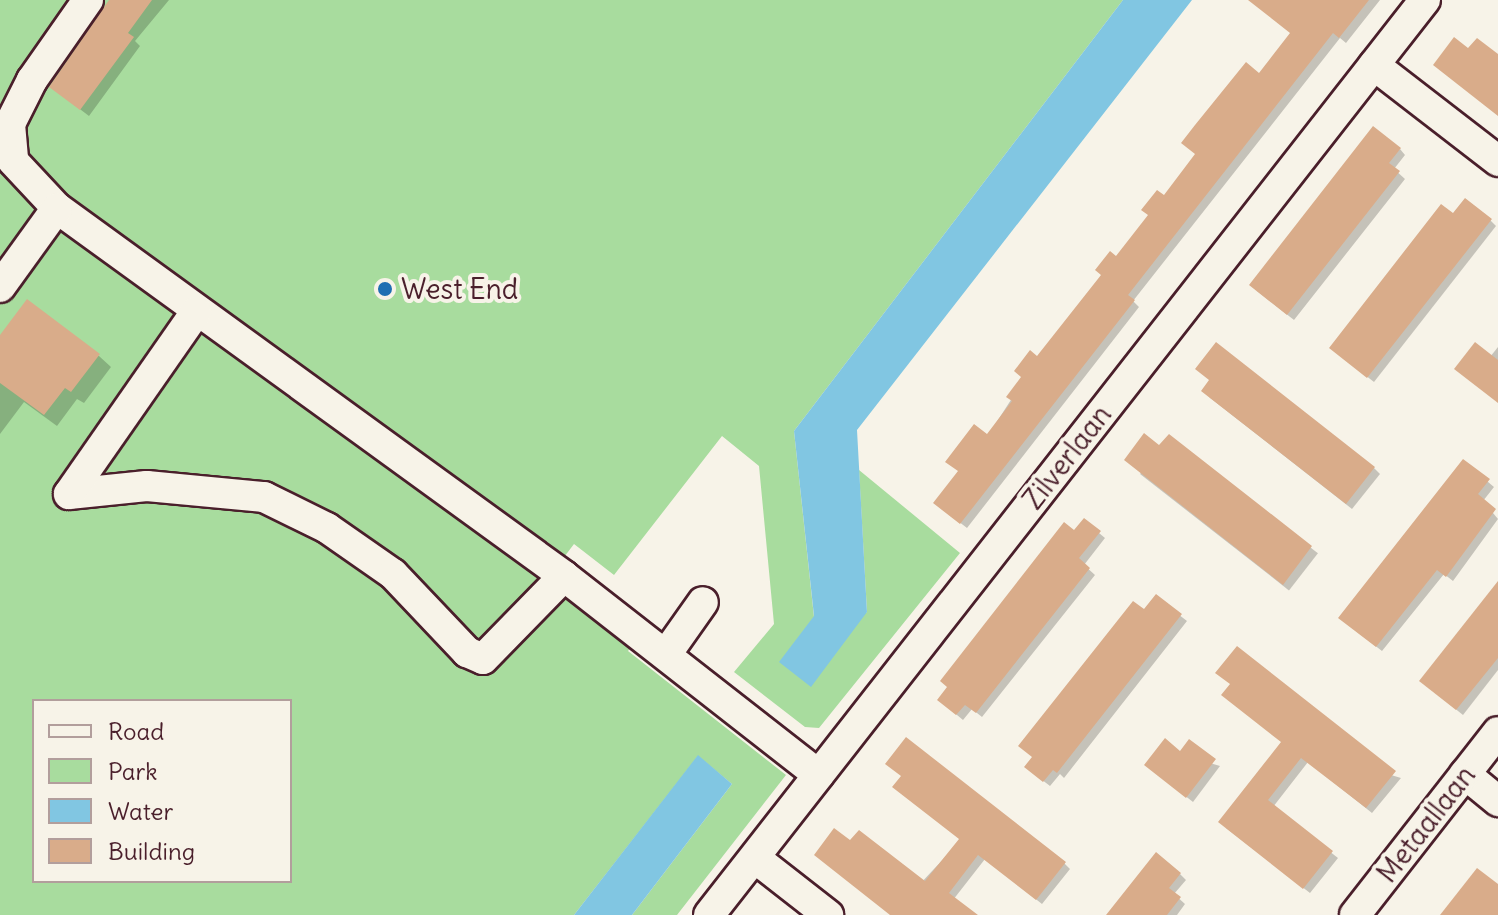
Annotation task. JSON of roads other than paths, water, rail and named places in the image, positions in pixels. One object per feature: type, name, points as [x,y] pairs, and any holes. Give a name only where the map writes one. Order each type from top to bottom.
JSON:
[{"type":"street","points":[[88,0],[32,80],[10,124],[13,161],[57,208],[196,312],[290,373],[564,576],[667,653],[819,775]]},
{"type":"street","name":"Zilverlaan","points":[[709,915],[1425,0]]},
{"type":"street","points":[[1374,65],[1498,161]]},
{"type":"street","points":[[0,287],[57,208]]},
{"type":"street","points":[[196,312],[69,494],[147,486],[264,497],[327,528],[393,574],[467,652],[483,659],[564,576]]},
{"type":"street","points":[[667,653],[703,602]]},
{"type":"street","name":"Metaallaan","points":[[1355,915],[1498,732]]},
{"type":"street","points":[[1465,774],[1498,801]]},
{"type":"street","points":[[755,858],[828,915]]},
{"type":"water","points":[[1123,0],[1192,0],[857,430],[867,612],[811,687],[779,662],[814,616],[794,431]]},
{"type":"water","points":[[698,755],[732,784],[632,915],[574,915]]},
{"type":"place","name":"West End","points":[[385,289]]}]
